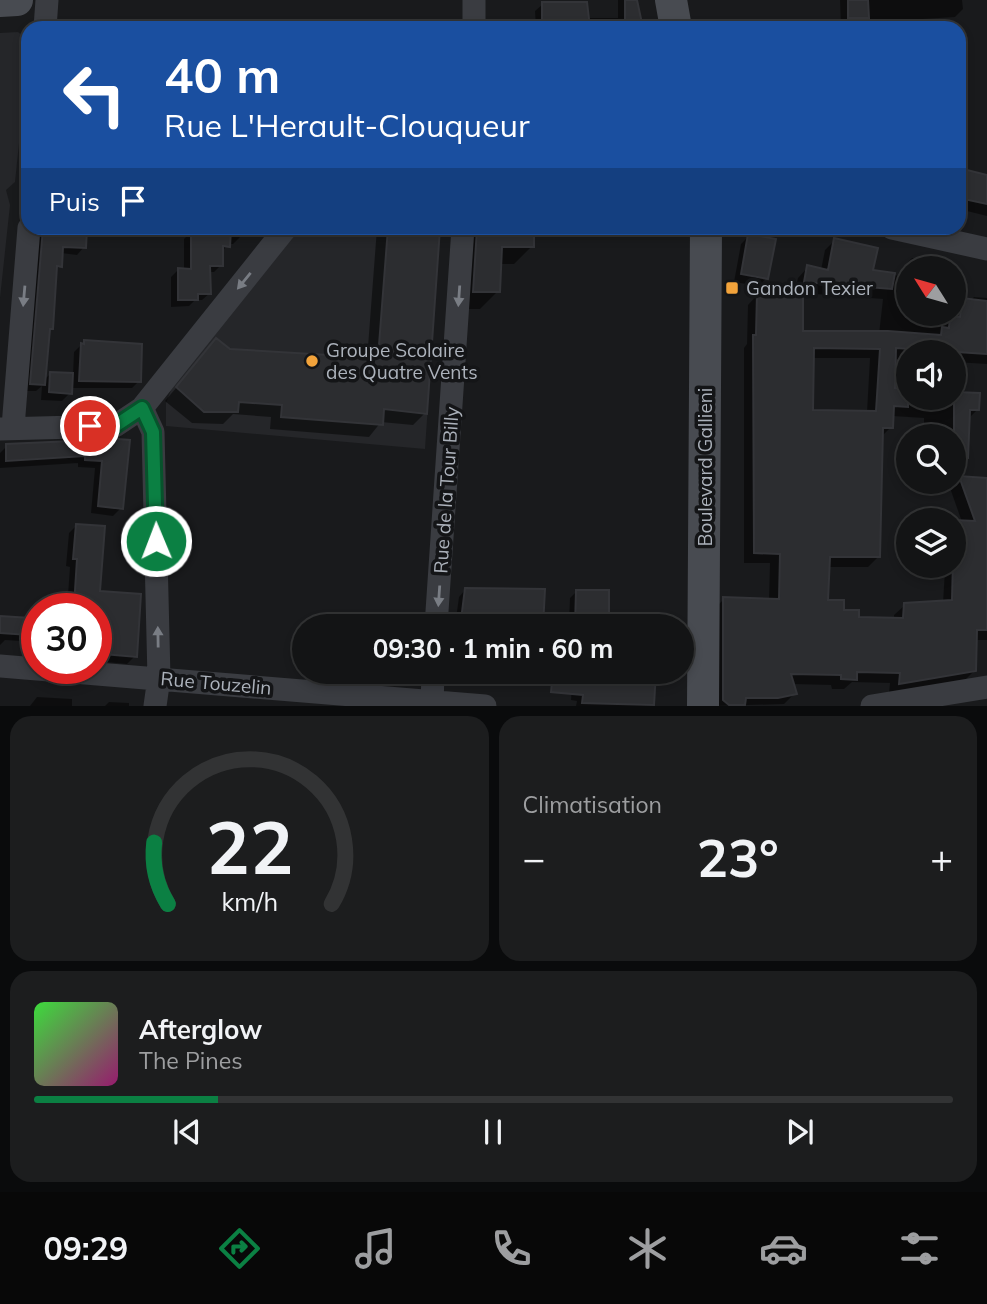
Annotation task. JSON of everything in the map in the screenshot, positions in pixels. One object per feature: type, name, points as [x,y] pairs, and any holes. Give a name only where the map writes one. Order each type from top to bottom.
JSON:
[{"type":"main road","points":[[0,1],[17,0]]},
{"type":"main road","points":[[671,0],[676,21]]},
{"type":"main road","name":"Boulevard Gallieni","points":[[703,705],[706,235]]},
{"type":"street","points":[[46,21],[47,0]]},
{"type":"street","points":[[474,0],[474,21]]},
{"type":"street","points":[[28,235],[7,428],[115,426],[142,408],[280,235]]},
{"type":"street","name":"Rue de la Tour Billy","points":[[437,614],[463,235]]},
{"type":"street","points":[[925,235],[987,248]]},
{"type":"street","points":[[142,408],[153,432],[159,678],[155,705]]},
{"type":"street","name":"Rue Touzelin","points":[[0,666],[432,703],[485,705]]},
{"type":"street","points":[[432,703],[433,684]]},
{"type":"street","points":[[872,705],[987,687]]},
{"type":"shaded area","points":[[18,32],[21,35],[21,124],[15,182],[6,190],[10,205],[0,298],[0,33]]},
{"type":"shaded area","name":"Groupe Scolaire des Quatre Vents","points":[[294,235],[440,235],[425,449],[166,426],[166,403],[171,390]]},
{"type":"building","points":[[625,0],[637,0],[642,21],[625,21]]},
{"type":"building","points":[[848,0],[868,0],[869,18],[848,18]]},
{"type":"building","points":[[542,2],[587,2],[589,21],[542,21]]},
{"type":"building","points":[[966,170],[987,175],[987,204],[966,200]]},
{"type":"building","points":[[42,235],[87,235],[86,248],[63,247],[62,267],[57,266],[53,329],[50,329],[45,385],[30,384]]},
{"type":"building","points":[[191,235],[231,235],[230,247],[223,246],[223,266],[210,266],[211,294],[198,294],[198,300],[178,300],[178,268],[191,269]]},
{"type":"building","points":[[387,235],[440,235],[427,414],[384,409],[383,425],[281,417],[282,405],[239,402],[238,412],[204,412],[176,387],[216,338],[230,349],[378,358]]},
{"type":"building","points":[[477,235],[534,235],[534,247],[502,247],[500,292],[473,292]]},
{"type":"building","points":[[748,235],[776,239],[768,279],[741,274]]},
{"type":"building","points":[[834,238],[878,248],[873,270],[895,273],[892,289],[804,282],[807,265],[828,270]]},
{"type":"building","points":[[757,293],[803,294],[803,331],[888,331],[941,335],[942,327],[966,326],[966,298],[987,301],[987,354],[966,353],[966,340],[896,340],[896,406],[893,428],[883,428],[880,557],[830,557],[828,600],[844,600],[844,610],[859,610],[859,617],[903,618],[904,603],[952,600],[953,578],[966,578],[966,521],[975,521],[965,494],[966,476],[987,478],[987,630],[977,630],[976,671],[899,684],[900,673],[857,672],[857,680],[841,679],[841,675],[791,674],[797,694],[778,698],[746,698],[745,705],[729,705],[723,700],[723,597],[779,599],[780,554],[754,553],[753,335],[756,335]],"holes":[[[814,348],[880,349],[876,411],[813,410]]]},
{"type":"building","points":[[84,340],[142,344],[141,382],[79,381],[81,343],[84,344]]},
{"type":"building","points":[[50,372],[73,373],[72,394],[49,392]]},
{"type":"building","points":[[966,392],[980,393],[979,410],[970,410],[968,458],[966,424],[954,424],[954,410],[966,410]]},
{"type":"building","points":[[130,440],[123,509],[98,506],[102,461],[85,460],[85,456],[6,461],[6,444]]},
{"type":"building","points":[[76,524],[105,526],[100,591],[141,594],[137,657],[112,655],[112,593],[75,593],[77,559],[73,559]]},
{"type":"building","points":[[465,588],[545,589],[544,614],[462,614]]},
{"type":"building","points":[[576,590],[609,590],[609,614],[575,614]]},
{"type":"building","points":[[0,616],[21,617],[21,634],[0,633]]},
{"type":"building","points":[[552,684],[655,684],[654,705],[582,703],[583,695],[551,692]]},
{"type":"place","name":"Gandon Texier","points":[[732,288]]},
{"type":"place","name":"Groupe Scolaire des Quatre Vents","points":[[312,361]]},
{"type":"route","points":[[90,426],[115,426],[142,408],[153,432],[156,541]]}]
